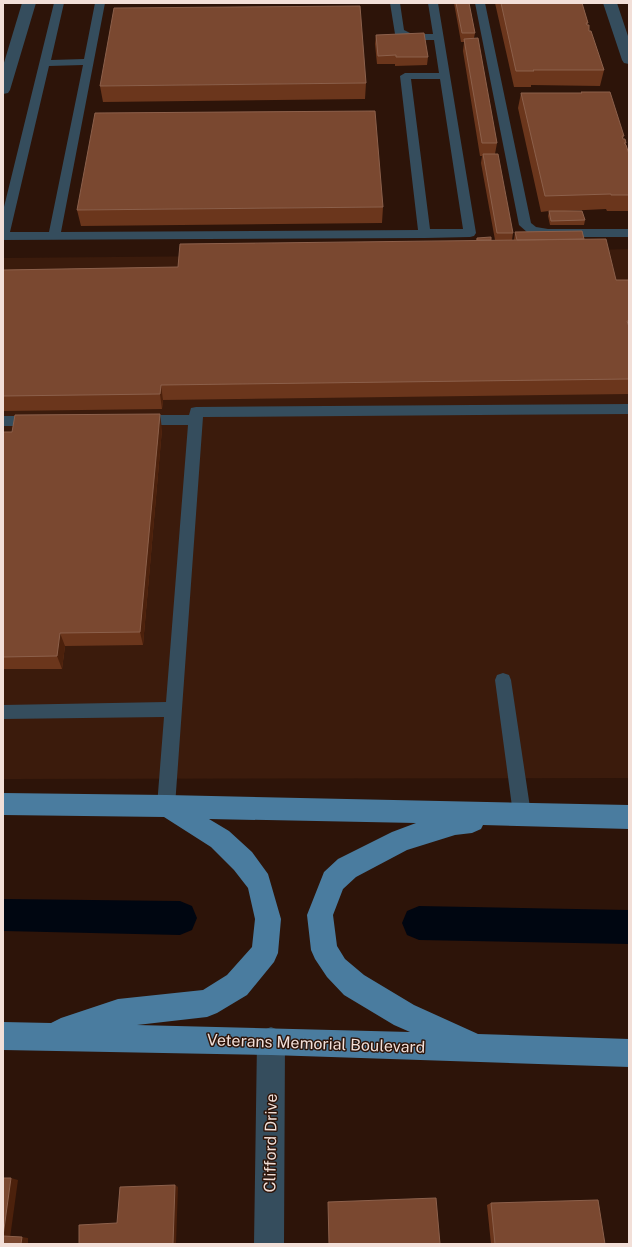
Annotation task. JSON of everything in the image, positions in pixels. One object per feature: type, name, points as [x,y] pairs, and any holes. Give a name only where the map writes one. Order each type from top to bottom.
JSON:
[{"type":"main road","points":[[3,804],[166,806],[629,817]]},
{"type":"main road","points":[[46,1037],[118,1012],[207,1003],[237,985],[265,953],[268,919],[260,883],[243,861],[220,839],[166,806]]},
{"type":"main road","points":[[479,1048],[404,1015],[354,985],[336,968],[324,950],[320,915],[333,881],[347,868],[373,853],[401,840],[455,823],[522,814]]},
{"type":"main road","name":"Veterans Memorial Boulevard","points":[[3,1036],[271,1041],[629,1053]]},
{"type":"street","points":[[3,90],[29,3]]},
{"type":"street","points":[[610,3],[629,60]]},
{"type":"street","name":"Clifford Drive","points":[[269,1244],[271,1041]]},
{"type":"lane","points":[[58,3],[3,236],[470,233],[433,3]]},
{"type":"lane","points":[[54,236],[100,3]]},
{"type":"lane","points":[[395,3],[399,32],[410,38],[439,37]]},
{"type":"lane","points":[[480,3],[525,225],[532,230],[548,233],[629,233]]},
{"type":"lane","points":[[44,63],[88,62]]},
{"type":"lane","points":[[425,234],[404,76],[445,76]]},
{"type":"lane","points":[[166,806],[196,412],[629,409]]},
{"type":"lane","points":[[126,420],[196,420]]},
{"type":"lane","points":[[3,421],[49,421]]},
{"type":"lane","points":[[503,680],[522,814]]},
{"type":"lane","points":[[3,712],[174,709]]},
{"type":"shaded area","points":[[629,249],[629,778],[3,779],[3,258],[462,254]]},
{"type":"building","points":[[456,3],[469,3],[475,33],[462,33]]},
{"type":"building","points":[[501,3],[582,3],[588,23],[586,23],[589,25],[589,31],[591,31],[604,70],[516,71]]},
{"type":"building","points":[[360,6],[366,83],[100,86],[114,8]]},
{"type":"building","points":[[424,33],[428,57],[396,57],[396,55],[378,56],[376,35]]},
{"type":"building","points":[[478,38],[497,143],[482,143],[464,39]]},
{"type":"building","points":[[581,92],[610,92],[624,136],[622,136],[623,139],[625,139],[626,143],[624,143],[629,154],[629,195],[611,194],[545,196],[521,93],[582,93]]},
{"type":"building","points":[[375,111],[383,207],[77,210],[95,113]]},
{"type":"building","points":[[483,154],[498,154],[513,233],[497,233]]},
{"type":"building","points":[[549,211],[582,211],[585,220],[551,221]]},
{"type":"building","points":[[582,231],[584,239],[517,240],[515,232]]},
{"type":"building","points":[[491,237],[491,240],[477,240],[477,238]]},
{"type":"building","points":[[606,239],[616,280],[629,280],[629,321],[627,321],[629,327],[629,379],[161,385],[160,394],[3,396],[3,270],[178,267],[180,244]]},
{"type":"building","points":[[160,414],[140,632],[60,633],[57,656],[3,657],[3,432],[12,432],[15,415]]},
{"type":"building","points":[[3,1178],[11,1178],[3,1236]]},
{"type":"building","points":[[175,1185],[173,1244],[79,1244],[79,1225],[117,1223],[120,1187]]},
{"type":"building","points":[[436,1198],[440,1244],[329,1244],[328,1202]]},
{"type":"building","points":[[598,1200],[605,1244],[495,1244],[491,1203]]},
{"type":"building","points":[[3,1236],[22,1237],[21,1244],[3,1244]]},
{"type":"waterway","points":[[3,915],[180,918]]},
{"type":"waterway","points":[[419,923],[629,927]]}]
